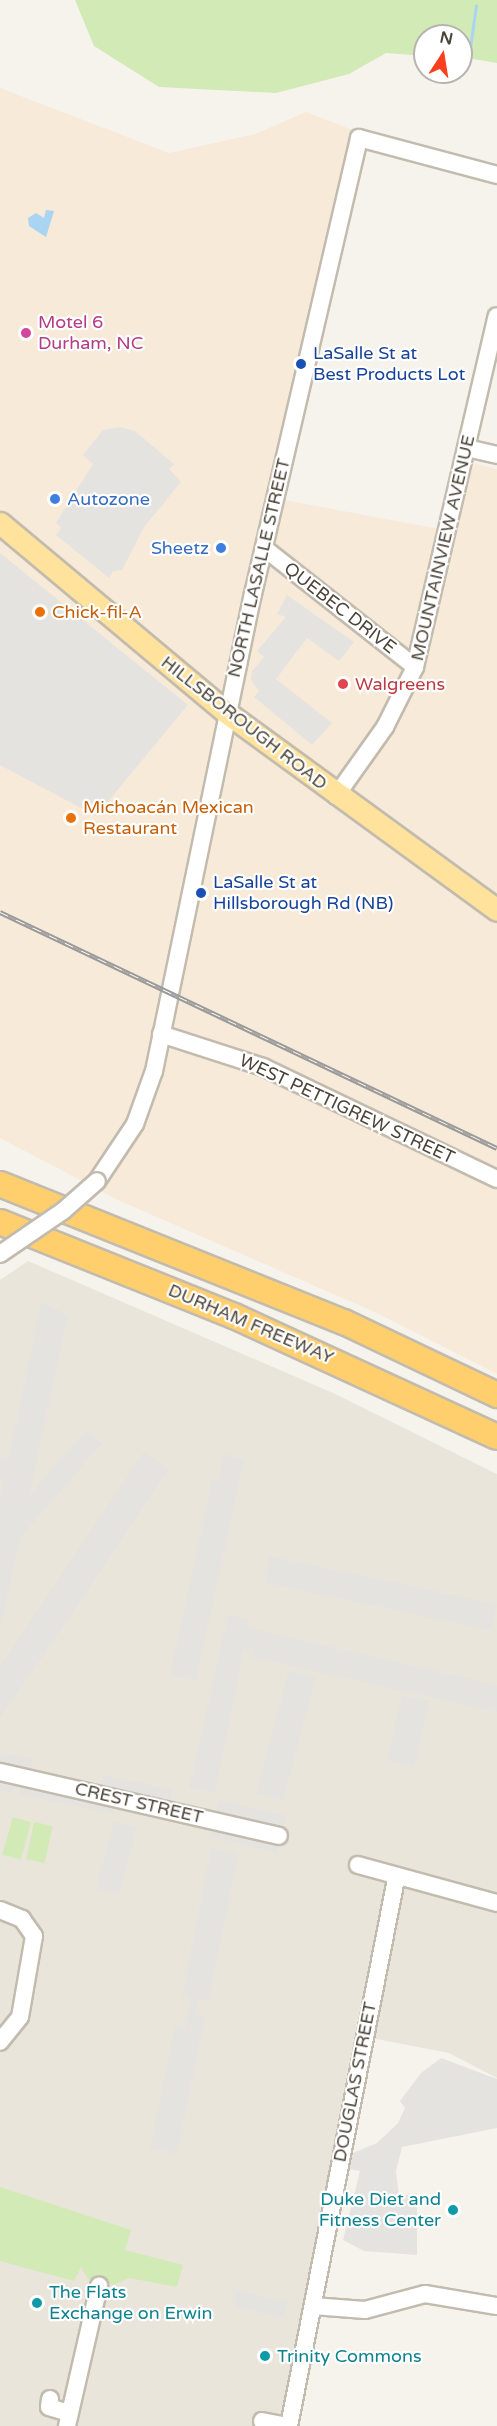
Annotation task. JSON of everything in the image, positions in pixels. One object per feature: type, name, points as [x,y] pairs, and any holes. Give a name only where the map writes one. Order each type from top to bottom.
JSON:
[{"type":"highway","points":[[0,1170],[148,1241]]},
{"type":"highway","name":"DURHAM FREEWAY","points":[[0,1184],[148,1241],[344,1322],[497,1395]]},
{"type":"highway","name":"DURHAM FREEWAY","points":[[0,1222],[234,1316],[497,1437]]},
{"type":"main road","name":"HILLSBOROUGH ROAD","points":[[0,523],[227,713],[336,796],[497,910]]},
{"type":"street","name":"NORTH LASALLE STREET","points":[[0,1254],[63,1211],[97,1180],[142,1108],[161,1034],[227,713],[359,138],[497,176]]},
{"type":"street","name":"MOUNTAINVIEW AVENUE","points":[[336,796],[385,727],[416,667],[497,316]]},
{"type":"street","points":[[467,448],[497,455]]},
{"type":"street","name":"QUEBEC DRIVE","points":[[264,548],[416,667]]},
{"type":"street","name":"WEST PETTIGREW STREET","points":[[161,1034],[263,1067],[497,1179]]},
{"type":"street","name":"CREST STREET","points":[[0,1772],[279,1836]]},
{"type":"street","points":[[358,1865],[396,1879],[497,1903]]},
{"type":"street","name":"DOUGLAS STREET","points":[[288,2426],[396,1879]]},
{"type":"street","points":[[0,1910],[22,1919],[34,1936],[20,2016],[0,2042]]},
{"type":"street","points":[[50,2399],[49,2408],[68,2419],[99,2286]]},
{"type":"street","points":[[313,2306],[365,2310],[425,2294],[497,2306]]},
{"type":"street","points":[[262,2421],[288,2426]]},
{"type":"shaded area","points":[[0,88],[169,153],[255,134],[306,112],[368,136],[284,500],[439,529],[453,458],[497,469],[497,1374],[377,1313],[120,1201],[0,1138]]},
{"type":"shaded area","points":[[120,427],[135,431],[174,464],[169,469],[181,482],[144,527],[122,570],[113,571],[109,578],[56,535],[61,528],[56,523],[93,464],[83,455],[103,430]]},
{"type":"shaded area","points":[[0,553],[188,705],[96,816],[0,765]]},
{"type":"shaded area","points":[[287,595],[354,642],[339,661],[307,638],[276,679],[332,723],[312,745],[254,697],[259,691],[251,680],[252,671],[264,657],[257,651],[286,617],[277,614]]},
{"type":"shaded area","points":[[28,1261],[333,1393],[497,1474],[497,2078],[449,2053],[356,2035],[279,2426],[0,2426],[0,1280]]},
{"type":"shaded area","points":[[41,1302],[68,1315],[0,1630],[0,1501],[4,1480],[0,1479],[0,1456],[9,1458]]},
{"type":"shaded area","points":[[86,1430],[102,1444],[0,1561],[0,1529]]},
{"type":"shaded area","points":[[144,1452],[169,1469],[0,1719],[0,1665]]},
{"type":"shaded area","points":[[224,1454],[244,1459],[196,1681],[170,1675],[212,1480],[219,1480]]},
{"type":"shaded area","points":[[270,1556],[497,1604],[491,1631],[264,1582]]},
{"type":"shaded area","points":[[228,1614],[248,1619],[248,1628],[497,1685],[497,1712],[251,1657],[253,1650],[244,1649],[215,1793],[189,1788]]},
{"type":"shaded area","points":[[289,1670],[316,1677],[283,1801],[256,1794]]},
{"type":"shaded area","points":[[402,1695],[429,1701],[414,1767],[387,1760]]},
{"type":"shaded area","points":[[0,1752],[31,1759],[33,1770],[100,1786],[104,1775],[172,1790],[165,1819],[140,1809],[118,1806],[111,1814],[19,1794],[20,1784],[10,1793],[0,1790]]},
{"type":"shaded area","points":[[219,1800],[286,1816],[278,1853],[210,1837]]},
{"type":"shaded area","points":[[114,1821],[137,1827],[119,1894],[96,1888]]},
{"type":"shaded area","points":[[211,1848],[239,1854],[208,2000],[199,1999],[196,2014],[205,2016],[177,2154],[150,2148],[175,2026],[185,2028],[191,1997],[182,1995]]},
{"type":"shaded area","points":[[441,2058],[497,2079],[497,2128],[402,2147],[396,2171],[399,2196],[417,2193],[417,2255],[364,2251],[343,2240],[360,2171],[349,2169],[353,2153],[377,2143],[398,2123],[405,2108],[400,2101],[421,2073]]},
{"type":"shaded area","points":[[237,2290],[288,2302],[284,2318],[233,2307]]},
{"type":"green space","points":[[75,0],[497,0],[497,63],[473,59],[473,24],[413,24],[413,55],[386,53],[349,74],[276,93],[159,87],[94,46]]},
{"type":"green space","points":[[13,1817],[31,1822],[21,1860],[2,1854]]},
{"type":"green space","points":[[34,1822],[53,1826],[45,1863],[26,1859]]},
{"type":"green space","points":[[0,2187],[131,2230],[125,2250],[183,2265],[177,2287],[129,2278],[114,2285],[88,2279],[81,2267],[74,2281],[0,2261]]},
{"type":"water","points":[[46,210],[54,211],[46,237],[29,226],[28,218],[36,213],[44,218]]},
{"type":"waterway","points":[[473,26],[476,5]]},
{"type":"railway","points":[[0,912],[497,1148]]},
{"type":"place","name":"Motel 6 Durham, NC","points":[[26,333]]},
{"type":"place","name":"LaSalle St at Best Products Lot","points":[[301,364]]},
{"type":"place","name":"Autozone","points":[[55,499]]},
{"type":"place","name":"Sheetz","points":[[221,548]]},
{"type":"place","name":"Chick-fil-A","points":[[40,612]]},
{"type":"place","name":"Walgreens","points":[[343,684]]},
{"type":"place","name":"Michoacán Mexican Restaurant","points":[[71,818]]},
{"type":"place","name":"LaSalle St at Hillsborough Rd (NB)","points":[[201,893]]},
{"type":"place","name":"Duke Diet and Fitness Center","points":[[453,2210]]},
{"type":"place","name":"The Flats Exchange on Erwin","points":[[37,2303]]},
{"type":"place","name":"Trinity Commons","points":[[265,2356]]}]
